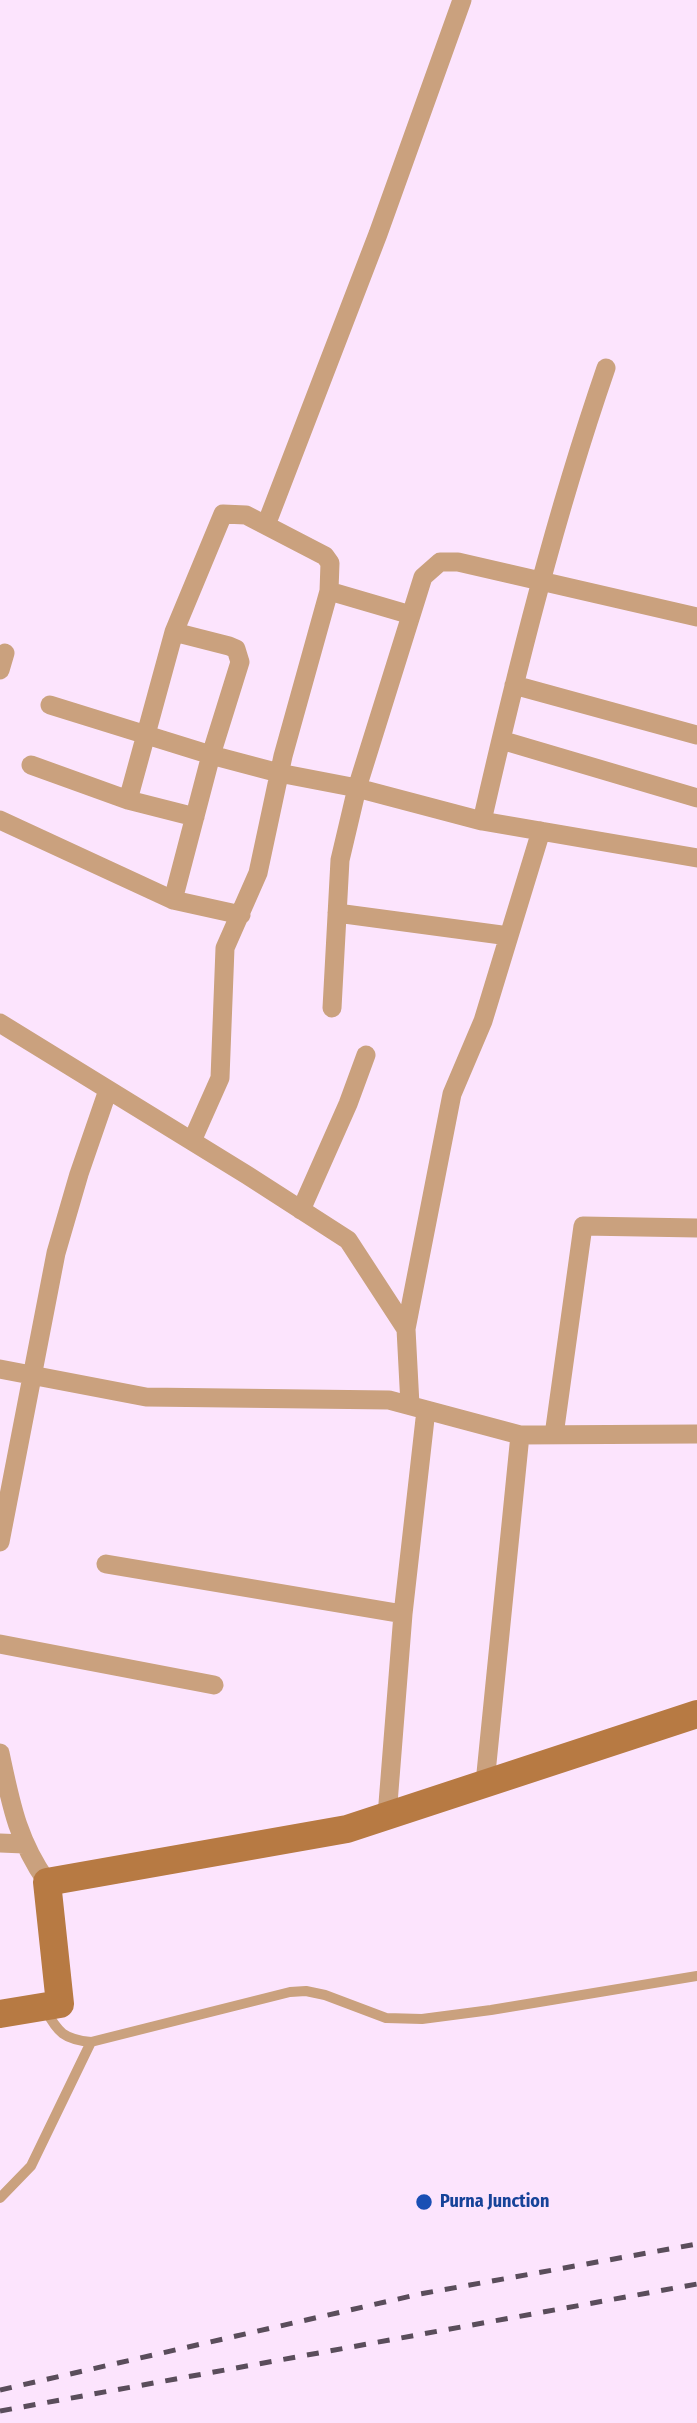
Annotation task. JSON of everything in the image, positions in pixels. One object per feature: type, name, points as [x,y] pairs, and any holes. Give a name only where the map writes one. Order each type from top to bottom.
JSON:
[{"type":"main road","points":[[0,2014],[60,2004],[47,1882],[347,1829],[697,1714]]},
{"type":"street","points":[[266,525],[378,234],[461,0]]},
{"type":"street","points":[[482,821],[540,580],[576,455],[606,368]]},
{"type":"street","points":[[128,800],[174,632],[223,514],[246,515],[325,556],[330,563],[329,591],[279,773],[257,873],[225,948],[220,1078],[192,1141]]},
{"type":"street","points":[[332,1008],[340,860],[357,788],[423,577],[440,562],[458,562],[697,617]]},
{"type":"street","points":[[329,591],[411,615]]},
{"type":"street","points":[[173,900],[211,755],[240,662],[236,649],[174,632]]},
{"type":"street","points":[[514,685],[697,735]]},
{"type":"street","points":[[50,705],[211,755],[279,773],[357,788],[482,821],[697,858]]},
{"type":"street","points":[[501,740],[697,798]]},
{"type":"street","points":[[32,765],[128,800],[195,817]]},
{"type":"street","points":[[0,820],[173,900],[241,915]]},
{"type":"street","points":[[387,1816],[418,1408],[406,1328],[452,1094],[483,1021],[541,831]]},
{"type":"street","points":[[337,912],[509,936]]},
{"type":"street","points":[[0,1023],[348,1240],[406,1328]]},
{"type":"street","points":[[301,1210],[348,1104],[366,1055]]},
{"type":"street","points":[[0,1542],[56,1253],[108,1090]]},
{"type":"street","points":[[554,1435],[583,1226],[697,1228]]},
{"type":"street","points":[[0,1369],[146,1398],[389,1400],[520,1435],[697,1434]]},
{"type":"street","points":[[485,1783],[520,1435]]},
{"type":"street","points":[[106,1564],[402,1614]]},
{"type":"street","points":[[0,1644],[214,1685]]},
{"type":"street","points":[[0,1753],[16,1824],[47,1882]]},
{"type":"street","points":[[0,1843],[24,1843]]},
{"type":"lane","points":[[43,2007],[56,2029],[72,2040],[92,2042],[290,1992],[306,1991],[325,1995],[386,2018],[422,2019],[697,1976]]},
{"type":"lane","points":[[0,2197],[32,2166],[92,2042]]},
{"type":"railway","points":[[0,2390],[420,2294],[697,2244]]},
{"type":"railway","points":[[0,2411],[697,2284]]},
{"type":"place","name":"Purna Junction","points":[[424,2202]]}]
